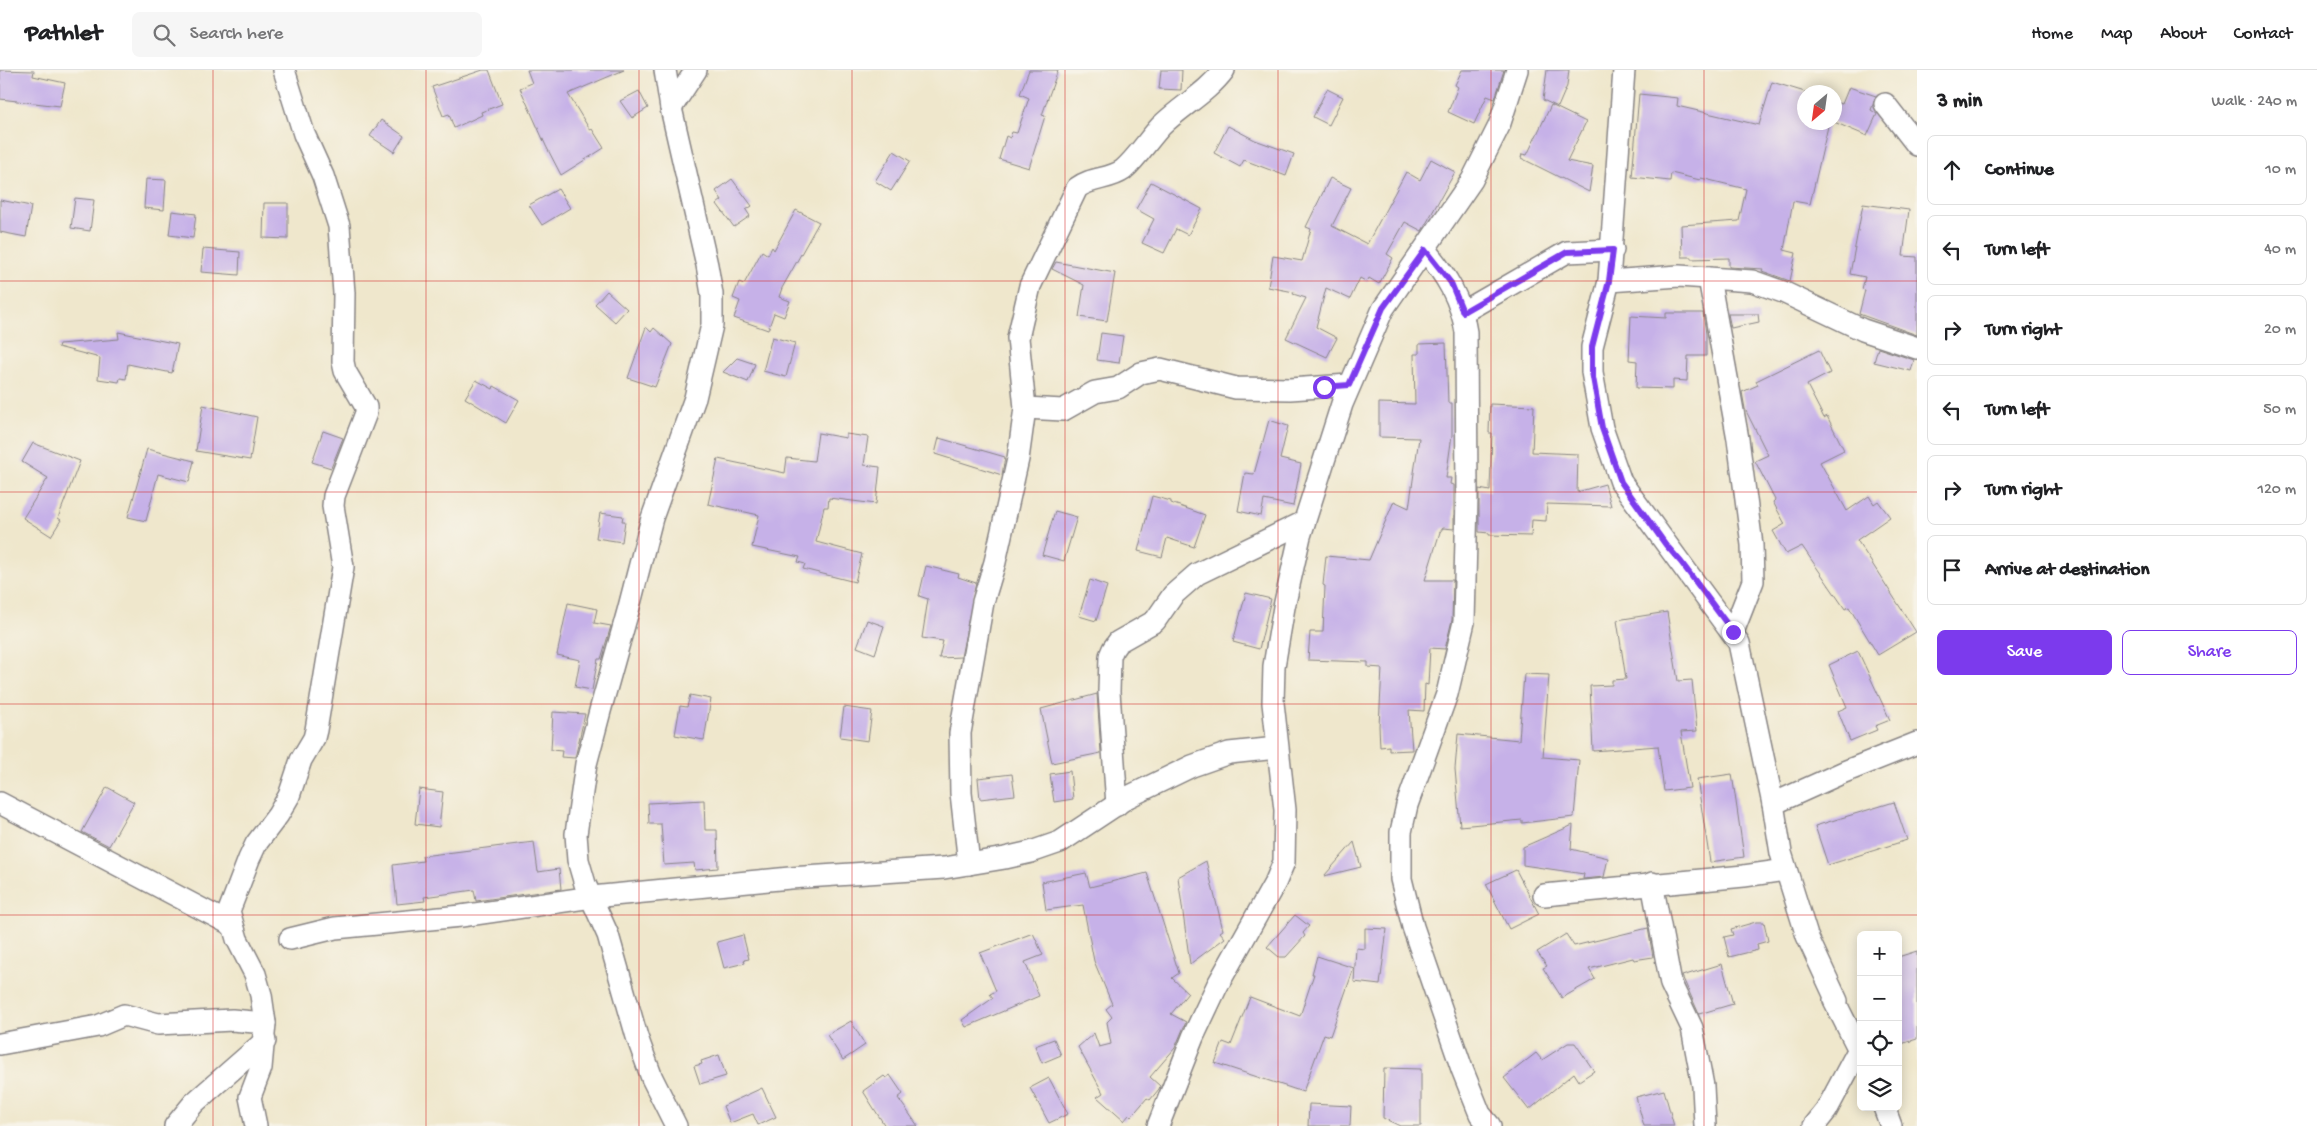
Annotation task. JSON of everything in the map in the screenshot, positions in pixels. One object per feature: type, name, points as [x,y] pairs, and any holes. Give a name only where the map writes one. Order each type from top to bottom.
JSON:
[{"type":"street","points":[[665,70],[671,108],[707,265],[712,294],[712,325],[695,398],[652,518],[586,764],[577,843],[578,860],[585,884],[608,935],[637,1037],[652,1078],[676,1126]]},
{"type":"street","points":[[671,108],[696,70]]},
{"type":"street","points":[[969,864],[961,793],[960,733],[983,602],[1018,459],[1025,408],[1018,338],[1030,286],[1077,188],[1091,180],[1114,174],[1123,169],[1160,127],[1214,82],[1224,70]]},
{"type":"street","points":[[1158,1126],[1193,1036],[1217,986],[1276,881],[1284,862],[1285,810],[1273,703],[1274,666],[1284,607],[1304,522],[1349,385],[1383,308],[1472,180],[1499,126],[1517,70]]},
{"type":"street","points":[[1624,70],[1620,103],[1613,250],[1609,281],[1592,347],[1592,372],[1602,428],[1621,482],[1739,642],[1773,804],[1781,853],[1807,936],[1837,1001],[1834,1000],[1857,1045]]},
{"type":"street","points":[[256,1126],[250,1097],[261,1068],[265,1032],[261,995],[255,974],[232,925],[229,911],[256,844],[278,815],[289,796],[301,760],[316,730],[343,567],[333,506],[334,496],[366,413],[363,401],[345,371],[343,362],[343,255],[336,210],[324,176],[304,134],[288,71]]},
{"type":"street","points":[[1885,104],[1917,145]]},
{"type":"street","points":[[1425,250],[1451,283],[1463,312],[1466,332],[1468,420],[1464,622],[1447,694],[1407,806],[1402,832],[1401,879],[1416,936],[1458,1061],[1480,1114],[1490,1126]]},
{"type":"street","points":[[1463,312],[1567,252],[1613,250]]},
{"type":"street","points":[[1609,281],[1679,276],[1752,281],[1766,285],[1863,330],[1917,348]]},
{"type":"street","points":[[1709,278],[1738,439],[1752,545],[1753,581],[1733,632]]},
{"type":"street","points":[[1025,408],[1063,410],[1095,392],[1118,388],[1136,376],[1150,370],[1160,369],[1236,388],[1261,390],[1349,385]]},
{"type":"street","points":[[1117,805],[1109,692],[1110,656],[1113,648],[1118,642],[1155,621],[1173,595],[1197,574],[1304,522]]},
{"type":"street","points":[[1773,804],[1844,772],[1917,743]]},
{"type":"street","points":[[290,939],[335,928],[461,916],[592,896],[820,876],[944,868],[969,864],[1031,852],[1060,842],[1117,805],[1192,766],[1229,753],[1277,748]]},
{"type":"street","points":[[0,803],[232,925]]},
{"type":"street","points":[[1544,895],[1652,883],[1744,876],[1786,870]]},
{"type":"street","points":[[1652,883],[1671,984],[1692,1028],[1703,1086],[1705,1126]]},
{"type":"street","points":[[0,1044],[98,1026],[124,1015],[158,1024],[224,1020],[265,1032]]},
{"type":"street","points":[[176,1126],[194,1103],[265,1032]]},
{"type":"street","points":[[1814,1126],[1826,1111],[1857,1056]]},
{"type":"street","points":[[1886,1111],[1892,1126]]},
{"type":"building","points":[[0,70],[34,71],[33,76],[65,83],[60,106],[0,99]]},
{"type":"building","points":[[483,70],[489,70],[502,104],[481,112],[482,115],[454,128],[449,114],[443,116],[432,87]]},
{"type":"building","points":[[527,70],[624,70],[568,94],[590,130],[592,129],[604,148],[561,175],[520,88],[532,83]]},
{"type":"building","points":[[1029,70],[1058,70],[1042,115],[1045,116],[1029,168],[999,159],[1006,136],[1010,138],[1012,132],[1017,133],[1029,98],[1020,94]]},
{"type":"building","points":[[1161,70],[1182,70],[1181,90],[1159,89]]},
{"type":"building","points":[[1462,70],[1504,70],[1495,99],[1487,96],[1474,124],[1448,112],[1458,87],[1455,85]]},
{"type":"building","points":[[1547,70],[1569,70],[1567,86],[1558,107],[1543,100]]},
{"type":"building","points":[[1772,82],[1797,90],[1797,130],[1827,130],[1810,204],[1793,201],[1784,250],[1796,253],[1790,281],[1762,271],[1763,269],[1729,267],[1729,258],[1691,259],[1691,257],[1682,257],[1681,225],[1739,221],[1746,189],[1671,173],[1670,181],[1632,177],[1639,94],[1678,98],[1677,106],[1759,125]]},
{"type":"building","points":[[1849,87],[1876,96],[1871,110],[1877,114],[1867,136],[1842,125],[1842,104]]},
{"type":"building","points":[[1327,89],[1343,97],[1329,125],[1313,117]]},
{"type":"building","points":[[639,91],[648,108],[632,118],[620,101]]},
{"type":"building","points":[[1551,105],[1586,122],[1567,161],[1593,166],[1589,192],[1521,158],[1522,154],[1527,155]]},
{"type":"building","points":[[381,120],[404,136],[394,152],[370,136]]},
{"type":"building","points":[[1228,126],[1255,140],[1294,154],[1286,176],[1244,160],[1240,167],[1214,153]]},
{"type":"building","points":[[894,151],[910,161],[891,191],[875,181]]},
{"type":"building","points":[[1431,159],[1455,172],[1422,231],[1405,222],[1387,254],[1393,258],[1379,284],[1369,278],[1367,282],[1360,278],[1350,299],[1326,288],[1316,327],[1337,338],[1327,357],[1286,338],[1306,298],[1293,294],[1294,292],[1268,287],[1273,256],[1302,261],[1311,229],[1306,227],[1330,178],[1351,188],[1332,226],[1367,244],[1406,172],[1420,180]]},
{"type":"building","points":[[146,179],[166,180],[164,210],[144,208]]},
{"type":"building","points":[[732,179],[752,206],[746,210],[750,216],[734,227],[717,204],[722,200],[716,191]]},
{"type":"building","points":[[1151,182],[1202,209],[1188,235],[1176,229],[1164,253],[1142,243],[1154,219],[1136,209]]},
{"type":"building","points":[[558,189],[570,208],[542,225],[529,205]]},
{"type":"building","points":[[75,198],[94,200],[90,231],[71,228]]},
{"type":"building","points":[[0,200],[31,206],[26,237],[0,232]]},
{"type":"building","points":[[264,203],[288,203],[288,239],[263,238]]},
{"type":"building","points":[[1863,204],[1909,210],[1903,256],[1917,257],[1917,335],[1859,314],[1865,290],[1862,289],[1865,277],[1850,274]]},
{"type":"building","points":[[796,210],[819,222],[782,288],[779,297],[790,301],[784,317],[774,313],[768,330],[734,318],[740,301],[733,298],[739,282],[744,284],[762,251],[768,255],[772,247],[774,250]]},
{"type":"building","points":[[172,211],[196,214],[193,238],[169,235]]},
{"type":"building","points":[[203,249],[240,252],[239,275],[201,272]]},
{"type":"building","points":[[1056,262],[1115,273],[1107,321],[1079,317],[1084,285],[1052,269]]},
{"type":"building","points":[[607,291],[627,309],[615,322],[595,304]]},
{"type":"building","points":[[1666,313],[1703,313],[1706,334],[1706,356],[1688,356],[1687,381],[1673,380],[1673,389],[1636,388],[1637,361],[1629,360],[1631,316],[1666,318]]},
{"type":"building","points":[[1728,314],[1758,314],[1759,322],[1731,328]]},
{"type":"building","points":[[646,327],[651,332],[654,328],[672,344],[655,387],[628,378]]},
{"type":"building","points":[[118,332],[178,344],[172,373],[128,364],[126,379],[120,378],[119,382],[98,379],[100,358],[58,347],[59,344],[119,339]]},
{"type":"building","points":[[1101,333],[1123,336],[1119,363],[1097,360]]},
{"type":"building","points":[[772,337],[795,343],[786,377],[763,371]]},
{"type":"building","points":[[1446,343],[1448,403],[1452,403],[1452,435],[1446,478],[1451,478],[1450,484],[1454,485],[1454,529],[1443,528],[1440,532],[1425,580],[1453,580],[1452,620],[1445,649],[1430,648],[1428,685],[1425,684],[1424,711],[1409,710],[1412,750],[1389,751],[1389,746],[1380,747],[1379,726],[1382,668],[1368,667],[1368,662],[1308,660],[1310,632],[1323,632],[1325,586],[1323,585],[1326,556],[1369,560],[1394,501],[1409,508],[1419,438],[1379,437],[1379,403],[1415,404],[1414,354],[1419,354],[1419,344]]},
{"type":"building","points":[[1878,348],[1914,360],[1911,371],[1874,362]]},
{"type":"building","points":[[1819,350],[1830,373],[1807,385],[1824,418],[1827,416],[1844,450],[1820,462],[1847,511],[1869,496],[1874,504],[1878,501],[1890,517],[1857,540],[1916,632],[1878,655],[1849,607],[1845,609],[1802,546],[1786,554],[1773,531],[1785,524],[1755,461],[1768,455],[1745,409],[1742,392],[1758,385],[1756,381]]},
{"type":"building","points":[[737,358],[755,364],[748,382],[723,372]]},
{"type":"building","points":[[476,380],[493,389],[494,386],[519,400],[506,423],[465,398]]},
{"type":"building","points":[[1490,404],[1534,406],[1532,452],[1578,454],[1577,492],[1605,484],[1611,506],[1547,504],[1546,521],[1532,520],[1531,536],[1489,535],[1489,533],[1479,532],[1479,489],[1490,491],[1492,433],[1489,433]]},
{"type":"building","points":[[203,405],[257,417],[250,460],[196,451]]},
{"type":"building","points":[[1269,420],[1288,426],[1280,459],[1301,464],[1293,506],[1264,500],[1261,516],[1238,511],[1245,473],[1254,474]]},
{"type":"building","points":[[323,431],[343,438],[331,468],[312,462]]},
{"type":"building","points":[[818,433],[846,438],[846,434],[868,437],[864,465],[880,467],[876,504],[829,498],[828,507],[824,507],[816,542],[862,554],[855,582],[803,569],[805,564],[798,562],[800,557],[752,547],[759,515],[708,504],[718,459],[785,473],[787,458],[814,461]]},
{"type":"building","points":[[939,438],[1005,457],[1002,475],[935,454]]},
{"type":"building","points":[[33,443],[80,461],[58,518],[61,520],[51,536],[23,518],[48,478],[22,462]]},
{"type":"building","points":[[147,449],[194,461],[189,482],[158,474],[146,521],[128,517]]},
{"type":"building","points":[[1152,496],[1171,501],[1171,503],[1205,515],[1194,547],[1167,538],[1162,557],[1138,551]]},
{"type":"building","points":[[1055,511],[1077,517],[1064,561],[1042,555]]},
{"type":"building","points":[[600,513],[623,516],[622,521],[625,521],[622,542],[596,538]]},
{"type":"building","points":[[926,566],[959,574],[958,577],[976,583],[961,657],[939,658],[943,641],[922,638],[928,599],[919,596]]},
{"type":"building","points":[[1090,580],[1107,586],[1096,621],[1079,616]]},
{"type":"building","points":[[1246,593],[1271,599],[1259,649],[1233,642]]},
{"type":"building","points":[[568,603],[597,609],[594,623],[611,626],[601,659],[598,659],[592,690],[575,687],[580,660],[557,655]]},
{"type":"building","points":[[1667,612],[1678,681],[1692,680],[1697,731],[1681,732],[1690,788],[1664,791],[1658,746],[1593,751],[1590,686],[1612,685],[1612,680],[1626,679],[1617,620]]},
{"type":"building","points":[[867,620],[884,626],[875,654],[857,647]]},
{"type":"building","points":[[1858,651],[1890,720],[1875,726],[1877,730],[1850,741],[1838,711],[1847,707],[1829,665]]},
{"type":"building","points":[[1524,674],[1549,675],[1543,757],[1579,760],[1574,817],[1522,823],[1522,820],[1460,826],[1455,769],[1458,734],[1519,740]]},
{"type":"building","points":[[1097,694],[1101,753],[1052,763],[1041,709]]},
{"type":"building","points":[[690,695],[711,699],[704,740],[675,735],[680,706],[687,707]]},
{"type":"building","points":[[844,707],[872,711],[868,741],[840,737]]},
{"type":"building","points":[[553,712],[585,714],[575,758],[561,757],[562,751],[551,750]]},
{"type":"building","points":[[1070,771],[1073,799],[1054,802],[1050,774]]},
{"type":"building","points":[[1012,774],[1015,795],[980,799],[978,778]]},
{"type":"building","points":[[1732,774],[1744,857],[1710,862],[1697,779]]},
{"type":"building","points":[[107,787],[134,802],[109,846],[82,832]]},
{"type":"building","points":[[419,789],[443,792],[439,827],[415,824]]},
{"type":"building","points":[[704,800],[705,830],[717,830],[718,868],[695,870],[694,863],[664,865],[661,824],[649,824],[648,803]]},
{"type":"building","points":[[1894,802],[1907,840],[1828,865],[1815,826]]},
{"type":"building","points":[[1573,825],[1571,849],[1608,858],[1604,877],[1583,879],[1584,874],[1523,865],[1523,847]]},
{"type":"building","points":[[534,842],[538,872],[559,869],[561,889],[476,901],[474,890],[424,897],[425,901],[397,904],[393,865],[423,861],[422,856]]},
{"type":"building","points":[[1354,842],[1361,867],[1324,876]]},
{"type":"building","points":[[1206,861],[1223,930],[1220,932],[1225,938],[1190,964],[1178,877]]},
{"type":"building","points":[[1516,870],[1539,914],[1509,929],[1486,884]]},
{"type":"building","points":[[1086,873],[1090,887],[1147,873],[1179,973],[1172,978],[1188,993],[1171,1014],[1186,1022],[1175,1048],[1150,1077],[1160,1086],[1159,1089],[1150,1100],[1147,1098],[1131,1117],[1129,1115],[1124,1121],[1097,1097],[1103,1093],[1078,1047],[1094,1033],[1099,1047],[1111,1044],[1107,1022],[1112,1017],[1106,1009],[1112,1004],[1094,961],[1083,905],[1046,910],[1042,882]]},
{"type":"building","points":[[1295,915],[1309,926],[1303,933],[1305,936],[1286,957],[1279,957],[1267,947]]},
{"type":"building","points":[[1756,922],[1764,922],[1768,941],[1757,944],[1758,950],[1729,957],[1724,937],[1733,935],[1731,929]]},
{"type":"building","points":[[1365,928],[1387,929],[1380,985],[1354,982],[1356,948],[1365,949]]},
{"type":"building","points":[[1648,928],[1653,957],[1634,960],[1633,958],[1589,969],[1595,979],[1562,998],[1543,968],[1547,966],[1537,952],[1566,934],[1574,946]]},
{"type":"building","points":[[1033,933],[1043,955],[1025,962],[1039,996],[966,1027],[962,1020],[993,998],[990,994],[996,991],[980,953]]},
{"type":"building","points":[[743,935],[749,959],[744,960],[745,963],[724,968],[717,942]]},
{"type":"building","points":[[1917,951],[1917,1039],[1902,1044],[1902,976],[1902,956]]},
{"type":"building","points":[[1317,956],[1354,968],[1330,1036],[1324,1034],[1303,1092],[1215,1063],[1223,1042],[1231,1045],[1250,997],[1300,1016],[1314,974],[1312,974]]},
{"type":"building","points":[[1722,964],[1733,1004],[1699,1014],[1682,976]]},
{"type":"building","points":[[851,1021],[865,1045],[843,1060],[827,1035]]},
{"type":"building","points":[[1054,1039],[1061,1055],[1042,1063],[1035,1046]]},
{"type":"building","points":[[1568,1043],[1575,1043],[1594,1071],[1579,1081],[1574,1073],[1529,1110],[1504,1078],[1536,1053],[1542,1060]]},
{"type":"building","points":[[719,1055],[726,1076],[700,1084],[694,1066],[702,1064],[701,1061]]},
{"type":"building","points":[[1384,1068],[1421,1069],[1421,1126],[1400,1126],[1383,1118]]},
{"type":"building","points":[[890,1075],[903,1094],[898,1098],[918,1126],[885,1126],[863,1091],[884,1076],[886,1078]]},
{"type":"building","points":[[1049,1078],[1068,1114],[1049,1123],[1030,1088]]},
{"type":"building","points":[[762,1088],[776,1117],[758,1125],[753,1114],[730,1123],[723,1106]]},
{"type":"building","points":[[1664,1090],[1674,1126],[1644,1126],[1636,1097]]},
{"type":"building","points":[[1309,1104],[1351,1106],[1350,1126],[1308,1126]]},
{"type":"route","points":[[1324,387],[1349,385],[1383,308],[1425,250],[1451,283],[1463,312],[1567,252],[1613,250],[1609,281],[1592,347],[1592,372],[1602,428],[1621,482],[1666,545],[1681,562],[1733,632]]}]
